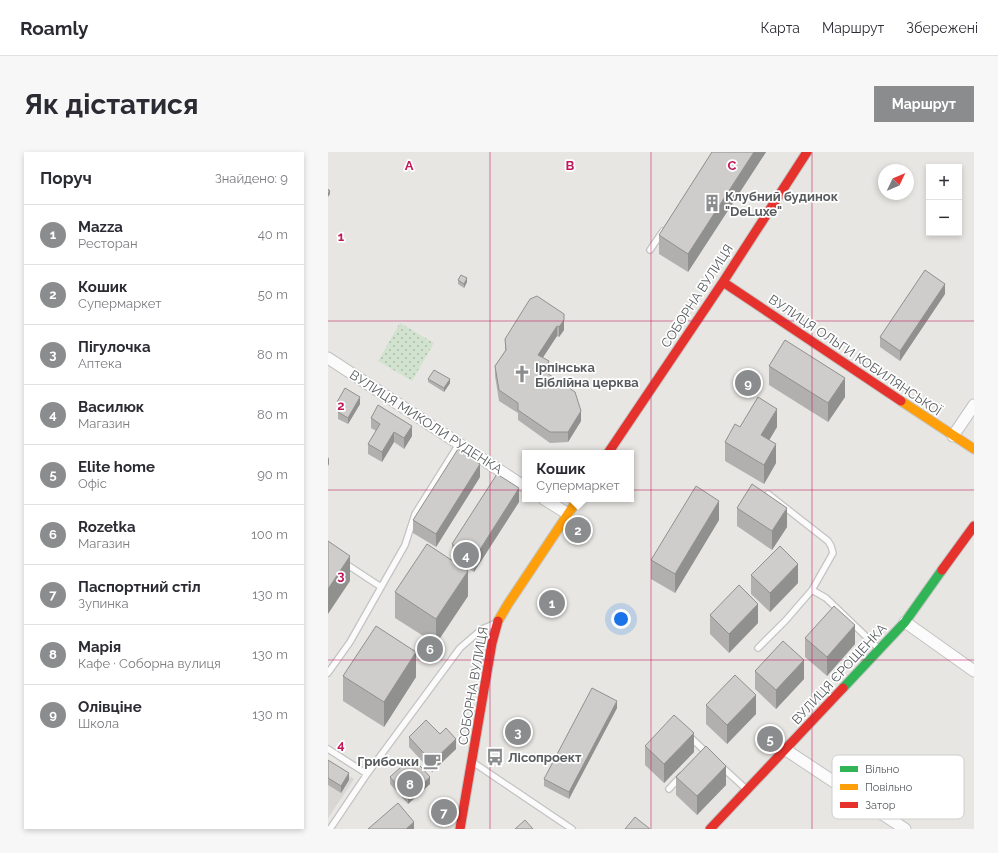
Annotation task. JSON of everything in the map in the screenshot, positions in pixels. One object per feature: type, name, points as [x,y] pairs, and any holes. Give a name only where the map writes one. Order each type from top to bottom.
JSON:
[{"type":"main road","name":"СОБОРНА ВУЛИЦЯ","points":[[610,450],[807,152]]},
{"type":"main road","name":"ВУЛИЦЯ ОЛЬГИ КОБИЛЯНСЬКОЇ","points":[[722,282],[974,449]]},
{"type":"main road","name":"СОБОРНА ВУЛИЦЯ","points":[[460,829],[492,643],[498,622],[508,604],[576,502]]},
{"type":"main road","name":"ВУЛИЦЯ ЄРОЩЕНКА","points":[[710,829],[748,791],[905,622],[974,526]]},
{"type":"street","name":"ВУЛИЦЯ МИКОЛИ РУДЕНКА","points":[[328,358],[522,485]]},
{"type":"street","points":[[953,436],[974,405]]},
{"type":"street","points":[[549,502],[568,514]]},
{"type":"street","points":[[905,622],[974,671]]},
{"type":"street","points":[[786,750],[832,781]]},
{"type":"street","points":[[890,819],[905,829]]},
{"type":"lane","points":[[650,250],[667,224]]},
{"type":"lane","points":[[329,670],[350,642],[405,545],[415,514],[459,444]]},
{"type":"lane","points":[[758,648],[786,620],[812,590],[833,553],[832,546],[828,541],[768,494]]},
{"type":"lane","points":[[335,557],[381,587]]},
{"type":"lane","points":[[812,590],[826,598],[880,649]]},
{"type":"lane","points":[[330,829],[367,774],[460,648],[482,629],[498,622]]},
{"type":"lane","points":[[687,734],[711,756]]},
{"type":"lane","points":[[328,750],[367,774]]},
{"type":"lane","points":[[700,756],[705,751]]},
{"type":"lane","points":[[716,761],[748,791]]},
{"type":"lane","points":[[472,762],[572,829]]},
{"type":"lane","points":[[669,789],[684,772]]},
{"type":"shaded area","points":[[328,763],[354,779],[328,818]]},
{"type":"green space","points":[[400,323],[434,343],[412,381],[378,361]]},
{"type":"building","name":"Клубний будинок \"DeLuxe\"","points":[[712,152],[754,152],[688,254],[659,235]]},
{"type":"building","points":[[925,270],[945,284],[900,351],[880,337]]},
{"type":"building","points":[[461,275],[467,278],[464,284],[458,280]]},
{"type":"building","name":"Ірпінська Біблійна церква","points":[[537,296],[564,314],[564,320],[559,327],[557,326],[538,355],[549,361],[544,371],[575,392],[581,411],[568,432],[550,432],[518,410],[518,403],[499,390],[495,366],[506,350],[505,339],[530,299]]},
{"type":"building","points":[[785,340],[845,378],[828,403],[769,366]]},
{"type":"building","points":[[434,370],[450,379],[444,388],[428,379]]},
{"type":"building","points":[[345,388],[360,397],[348,418],[338,412],[343,405],[337,402]]},
{"type":"building","points":[[758,397],[777,409],[761,435],[776,444],[764,465],[725,442],[735,424],[740,427]]},
{"type":"building","points":[[378,405],[412,426],[404,438],[394,432],[382,452],[368,444],[380,424],[371,418]]},
{"type":"building","points":[[458,449],[480,464],[436,534],[413,520]]},
{"type":"building","points":[[497,474],[519,488],[474,559],[452,544]]},
{"type":"building","points":[[752,484],[787,508],[772,531],[737,508]]},
{"type":"building","points":[[696,486],[719,501],[675,574],[651,560]]},
{"type":"building","points":[[328,541],[350,556],[328,589]]},
{"type":"building","points":[[427,544],[468,571],[436,619],[395,592]]},
{"type":"building","points":[[780,546],[798,564],[770,593],[751,575]]},
{"type":"building","points":[[739,585],[758,604],[729,634],[710,615]]},
{"type":"building","points":[[834,606],[855,625],[827,657],[805,638]]},
{"type":"building","points":[[376,626],[416,652],[384,702],[343,676]]},
{"type":"building","points":[[783,641],[804,660],[776,690],[755,671]]},
{"type":"building","points":[[735,675],[756,695],[727,725],[706,705]]},
{"type":"building","points":[[592,688],[617,701],[569,792],[544,779]]},
{"type":"building","points":[[674,715],[694,733],[664,764],[645,746]]},
{"type":"building","points":[[426,720],[440,734],[446,728],[456,739],[432,762],[409,737]]},
{"type":"building","points":[[706,746],[726,766],[697,796],[676,777]]},
{"type":"building","points":[[412,757],[430,777],[408,797],[390,777]]},
{"type":"building","points":[[328,760],[349,773],[341,786],[328,778]]},
{"type":"building","points":[[398,803],[414,822],[406,829],[368,829]]},
{"type":"building","points":[[635,817],[650,829],[625,829]]},
{"type":"building","points":[[525,820],[533,829],[515,829]]},
{"type":"traffic: fast","points":[[843,688],[905,622],[942,570]]},
{"type":"traffic: slow","points":[[901,401],[974,449]]},
{"type":"traffic: slow","points":[[498,621],[576,502]]},
{"type":"traffic: jam","points":[[610,450],[723,282],[807,152]]},
{"type":"traffic: jam","points":[[723,282],[901,401]]},
{"type":"traffic: jam","points":[[942,570],[974,526]]},
{"type":"traffic: jam","points":[[460,829],[492,643],[498,621]]},
{"type":"traffic: jam","points":[[710,829],[843,688]]},
{"type":"place","name":"Клубний будинок \"DeLuxe\"","points":[[712,203]]},
{"type":"place","name":"Ірпінська Біблійна церква","points":[[522,374]]},
{"type":"place","name":"Олівціне","points":[[748,383]]},
{"type":"place","name":"Кошик","points":[[578,530]]},
{"type":"place","name":"Василюк","points":[[466,555]]},
{"type":"place","name":"Mazza","points":[[552,603]]},
{"type":"place","name":"Rozetka","points":[[430,649]]},
{"type":"place","name":"Пігулочка","points":[[518,732]]},
{"type":"place","name":"Elite home","points":[[770,739]]},
{"type":"place","name":"Лісопроект","points":[[495,757]]},
{"type":"place","name":"Грибочки","points":[[432,761]]},
{"type":"place","name":"Марія","points":[[410,784]]},
{"type":"place","name":"Паспортний стіл","points":[[444,812]]}]
